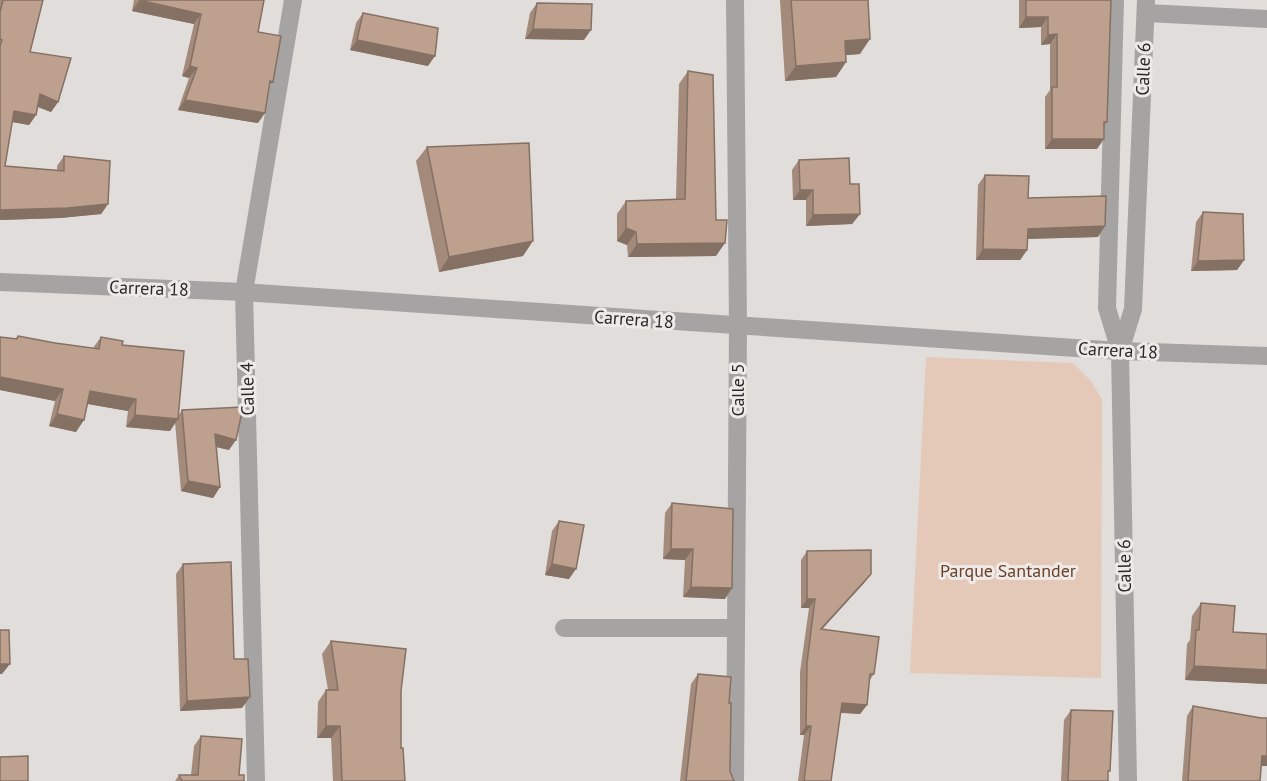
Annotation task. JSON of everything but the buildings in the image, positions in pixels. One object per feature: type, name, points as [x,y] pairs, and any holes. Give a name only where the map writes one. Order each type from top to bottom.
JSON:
[{"type":"street","name":"Calle 4","points":[[256,781],[244,292],[293,0]]},
{"type":"street","name":"Calle 5","points":[[735,0],[738,326],[735,781]]},
{"type":"street","name":"Calle 6","points":[[1114,0],[1107,308],[1120,351],[1128,781]]},
{"type":"street","name":"Calle 6","points":[[1120,351],[1133,309],[1146,6]]},
{"type":"street","points":[[1146,6],[1267,19]]},
{"type":"street","name":"Carrera 18","points":[[0,282],[244,292],[1120,351],[1267,356]]},
{"type":"street","points":[[564,628],[736,628]]},
{"type":"green space","name":"Parque Santander","points":[[926,357],[1073,363],[1090,380],[1102,399],[1101,678],[910,673]]}]
